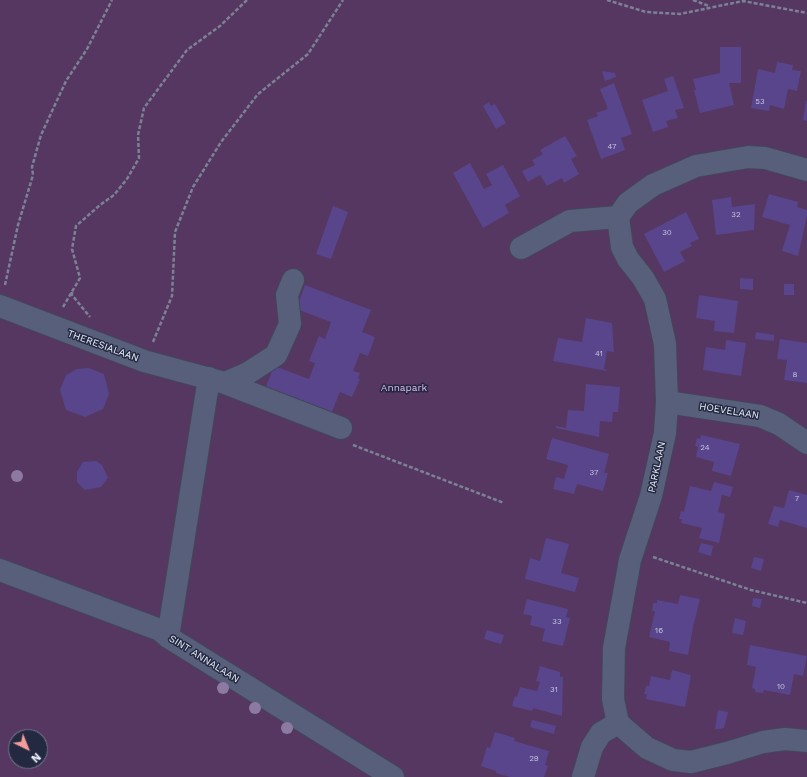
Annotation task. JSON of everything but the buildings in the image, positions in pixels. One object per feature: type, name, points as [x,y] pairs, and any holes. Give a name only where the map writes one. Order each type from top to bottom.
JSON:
[{"type":"street","points":[[521,248],[570,221],[618,217],[628,203],[653,185],[696,166],[748,157],[765,158],[807,170]]},
{"type":"street","name":"PARKLAAN","points":[[618,217],[622,247],[628,259],[643,278],[655,299],[665,344],[667,402],[665,433],[651,496],[630,560],[614,648],[613,699],[618,723]]},
{"type":"street","points":[[168,637],[217,381],[248,373],[276,355],[290,324],[287,295],[293,280]]},
{"type":"street","name":"THERESIALAAN","points":[[1,306],[144,361],[217,381],[341,428]]},
{"type":"street","name":"HOEVELAAN","points":[[667,402],[760,416],[779,424],[807,443]]},
{"type":"street","name":"SINT ANNALAAN","points":[[0,570],[160,630],[168,637],[393,777]]},
{"type":"street","points":[[583,777],[592,747],[601,734],[618,723],[648,748],[673,760],[691,762],[763,742],[785,739],[807,741]]},
{"type":"path","points":[[1,306],[6,276],[18,226],[33,175],[32,167],[40,135],[66,81],[87,49],[112,0]]},
{"type":"path","points":[[72,292],[80,278],[72,249],[76,226],[114,195],[127,179],[139,158],[138,135],[144,108],[187,50],[220,26],[247,0]]},
{"type":"path","points":[[144,361],[172,296],[175,232],[193,187],[221,142],[258,94],[308,54],[343,0]]},
{"type":"path","points":[[607,0],[646,12],[680,14],[712,6],[743,1],[807,13]]},
{"type":"path","points":[[693,0],[712,6]]},
{"type":"path","points":[[341,428],[337,438],[387,459],[504,502]]},
{"type":"path","points":[[633,550],[751,590],[807,603]]},
{"type":"green space","name":"Annapark","points":[[0,0],[807,0],[807,777],[0,777]]}]
